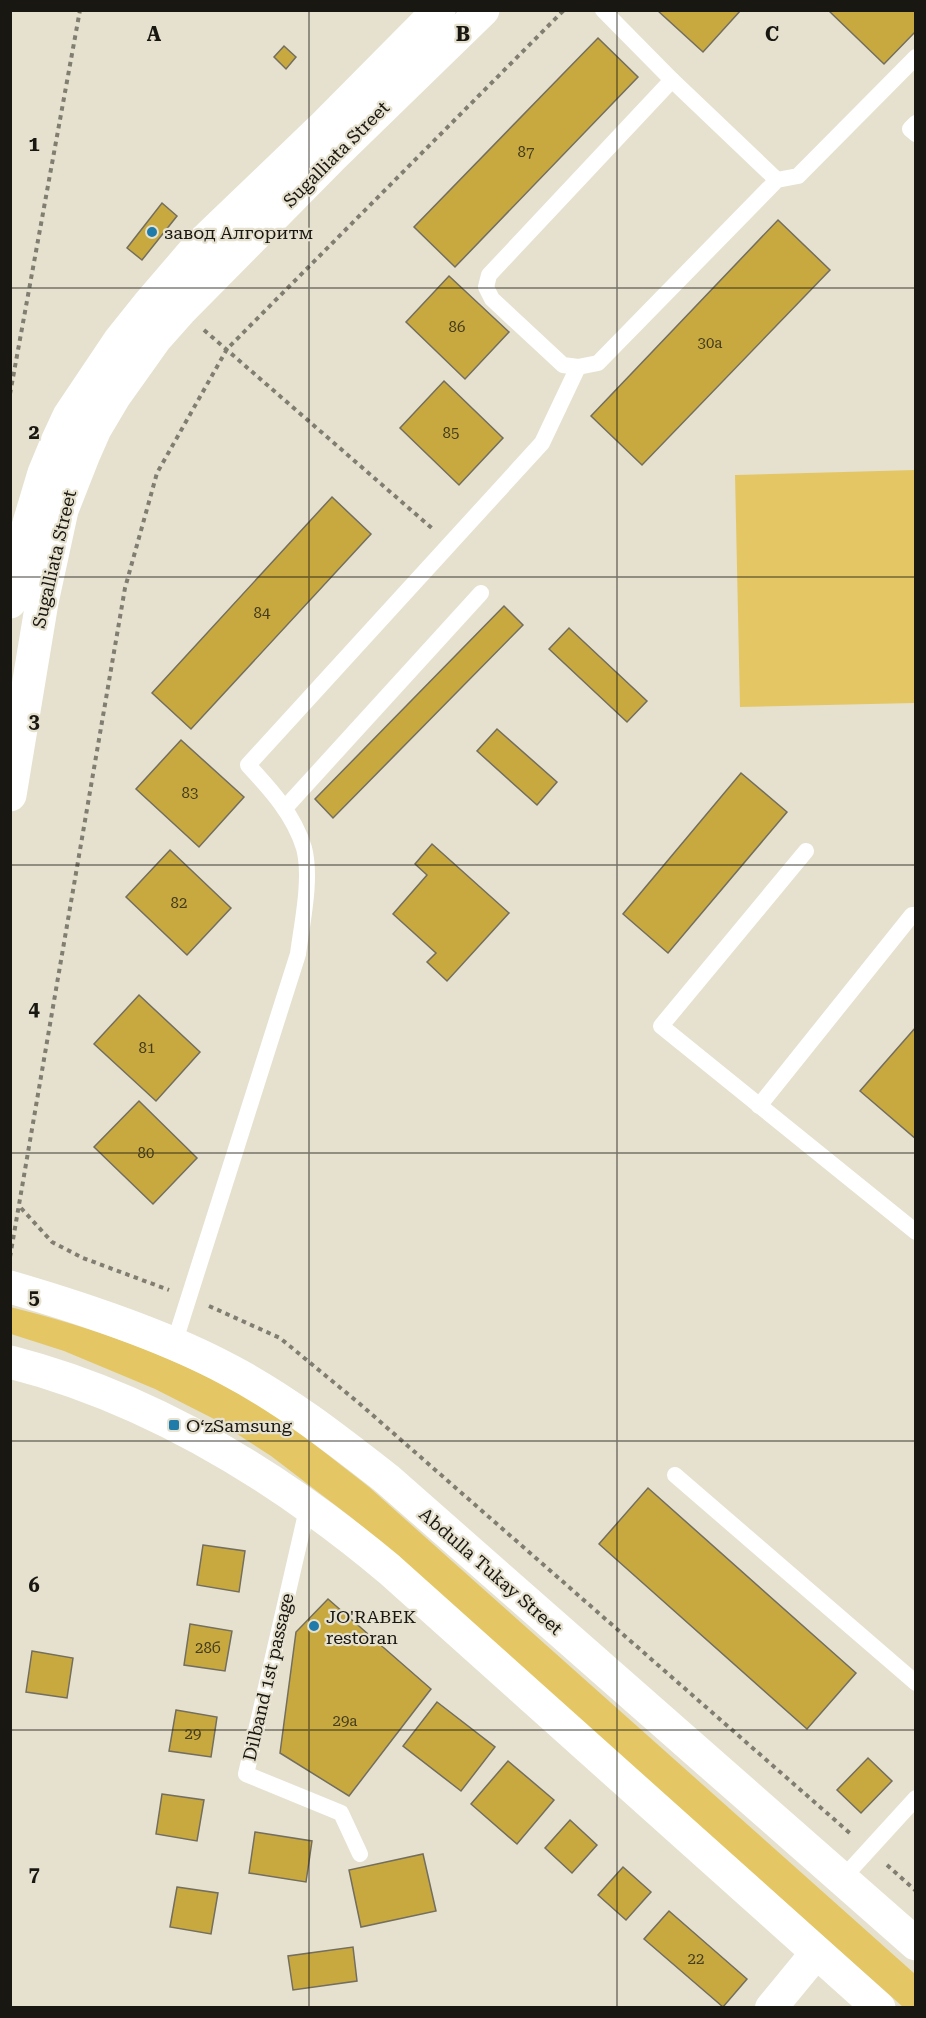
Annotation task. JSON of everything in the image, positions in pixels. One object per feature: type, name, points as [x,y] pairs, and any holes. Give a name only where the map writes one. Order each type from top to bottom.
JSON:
[{"type":"street","name":"Sugalliata Street","points":[[10,602],[26,534],[44,473],[56,444],[69,416],[120,340],[196,249],[322,128],[439,10]]},
{"type":"street","name":"Sugalliata Street","points":[[10,795],[40,613],[60,520],[84,454],[110,405],[150,345],[180,311],[333,156],[483,10]]},
{"type":"street","name":"Abdulla Tukay Street","points":[[10,1287],[174,1344],[229,1370],[281,1401],[334,1437],[387,1479],[915,1944]]},
{"type":"street","points":[[10,1362],[68,1379],[174,1425],[227,1453],[308,1505],[389,1569],[879,2007]]},
{"type":"street","points":[[771,2007],[817,1952]]},
{"type":"lane","points":[[603,10],[672,80],[777,180]]},
{"type":"lane","points":[[672,80],[489,275],[486,287],[492,299],[563,365],[578,367],[598,363],[777,180],[798,176],[915,57]]},
{"type":"lane","points":[[915,123],[910,129],[915,134]]},
{"type":"lane","points":[[174,1344],[298,954],[305,899],[304,851],[296,828],[285,808],[248,765],[542,443],[578,367]]},
{"type":"lane","points":[[285,808],[481,593]]},
{"type":"lane","points":[[806,851],[661,1026],[915,1232]]},
{"type":"lane","points":[[759,1106],[912,915],[915,915]]},
{"type":"lane","points":[[675,1475],[915,1683]]},
{"type":"lane","name":"Dilband 1st passage","points":[[308,1505],[246,1774],[341,1813],[360,1854]]},
{"type":"lane","points":[[843,1879],[915,1798]]},
{"type":"path","points":[[10,394],[80,10]]},
{"type":"path","points":[[10,1257],[124,588],[157,472],[227,349],[564,10]]},
{"type":"path","points":[[227,349],[451,544]]},
{"type":"shaded area","points":[[915,470],[915,703],[740,707],[735,475]]},
{"type":"shaded area","points":[[10,1307],[105,1335],[167,1358],[255,1403],[327,1454],[369,1487],[915,1974],[915,2007],[903,2007],[352,1518],[271,1456],[214,1419],[155,1389],[64,1351],[11,1334]]},
{"type":"building","points":[[657,10],[741,10],[703,52]]},
{"type":"building","points":[[828,10],[916,10],[916,31],[884,64]]},
{"type":"building","points":[[598,38],[638,77],[455,267],[414,227]]},
{"type":"building","points":[[284,46],[296,57],[286,69],[274,57]]},
{"type":"building","name":"завод Алгоритм","points":[[162,203],[177,216],[142,260],[127,248]]},
{"type":"building","points":[[778,220],[830,270],[642,465],[591,416]]},
{"type":"building","points":[[449,276],[509,332],[465,379],[406,322]]},
{"type":"building","points":[[444,381],[503,438],[459,485],[400,428]]},
{"type":"building","points":[[332,497],[371,534],[191,729],[152,693]]},
{"type":"building","points":[[504,606],[523,625],[333,818],[315,799]]},
{"type":"building","points":[[569,628],[647,701],[627,722],[549,649]]},
{"type":"building","points":[[497,729],[557,782],[537,805],[477,751]]},
{"type":"building","points":[[181,740],[244,797],[199,847],[136,789]]},
{"type":"building","points":[[741,773],[787,812],[668,953],[623,914]]},
{"type":"building","points":[[432,844],[509,913],[447,981],[427,962],[436,953],[393,914],[427,875],[415,864]]},
{"type":"building","points":[[170,850],[231,908],[187,955],[126,897]]},
{"type":"building","points":[[139,995],[200,1052],[156,1101],[94,1044]]},
{"type":"building","points":[[916,1027],[916,1139],[860,1091]]},
{"type":"building","points":[[139,1101],[197,1158],[153,1204],[94,1147]]},
{"type":"building","points":[[648,1488],[856,1673],[807,1729],[599,1544]]},
{"type":"building","points":[[203,1545],[245,1551],[239,1592],[197,1585]]},
{"type":"building","points":[[328,1599],[431,1689],[349,1796],[280,1753],[296,1632]]},
{"type":"building","points":[[190,1624],[232,1631],[225,1671],[184,1665]]},
{"type":"building","points":[[32,1651],[73,1658],[67,1698],[26,1692]]},
{"type":"building","points":[[437,1702],[495,1747],[461,1791],[403,1746]]},
{"type":"building","points":[[176,1710],[217,1717],[211,1757],[169,1751]]},
{"type":"building","points":[[868,1758],[892,1781],[861,1813],[837,1790]]},
{"type":"building","points":[[508,1761],[554,1800],[517,1844],[471,1804]]},
{"type":"building","points":[[162,1794],[204,1800],[197,1841],[156,1834]]},
{"type":"building","points":[[570,1820],[597,1845],[572,1873],[545,1848]]},
{"type":"building","points":[[255,1832],[312,1841],[306,1882],[249,1873]]},
{"type":"building","points":[[423,1854],[436,1911],[361,1927],[349,1870]]},
{"type":"building","points":[[623,1867],[651,1892],[626,1920],[598,1895]]},
{"type":"building","points":[[177,1887],[218,1893],[211,1934],[170,1927]]},
{"type":"building","points":[[669,1911],[747,1979],[723,2007],[644,1939]]},
{"type":"building","points":[[353,1947],[357,1981],[293,1990],[288,1956]]},
{"type":"place","name":"завод Алгоритм","points":[[152,232]]},
{"type":"place","name":"OʻzSamsung","points":[[174,1425]]},
{"type":"place","name":"JO'RABEK restoran","points":[[314,1626]]}]
